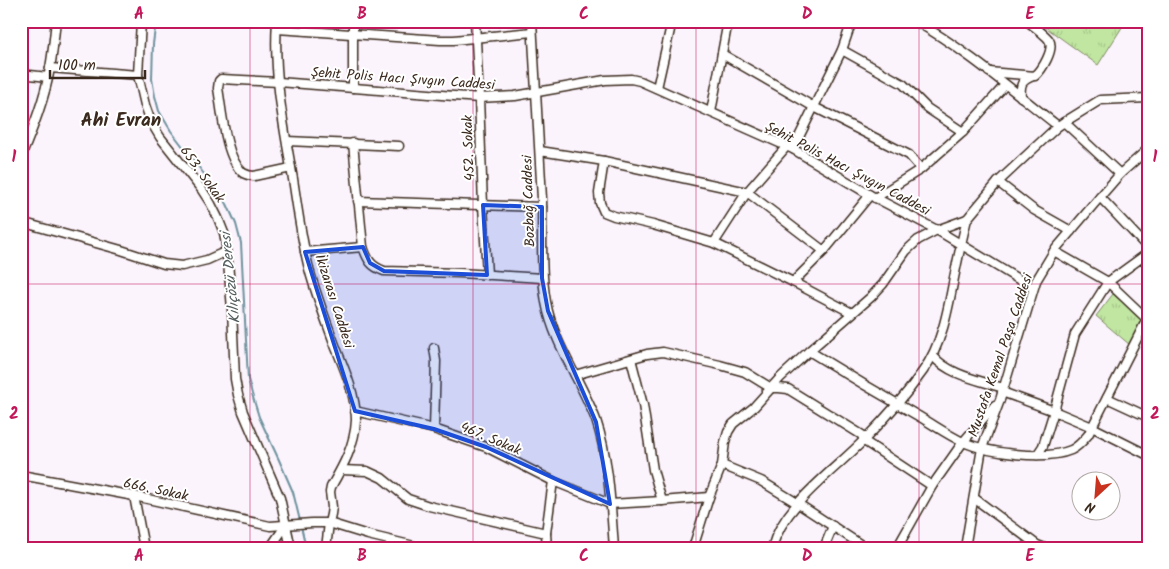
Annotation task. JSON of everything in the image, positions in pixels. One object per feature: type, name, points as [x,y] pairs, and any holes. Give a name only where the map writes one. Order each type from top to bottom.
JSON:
[{"type":"street","points":[[21,157],[40,108],[48,77],[56,21]]},
{"type":"street","name":"653. Sokak","points":[[141,21],[138,75],[144,106],[160,137],[211,204],[224,233],[232,309],[235,379],[238,395],[242,412],[280,498],[291,548]]},
{"type":"street","points":[[353,21],[353,88]]},
{"type":"street","name":"452. Sokak","points":[[476,21],[487,275]]},
{"type":"street","name":"Bozbağ Caddesi","points":[[532,21],[540,151],[542,278],[550,320],[590,405],[602,441],[614,548]]},
{"type":"street","points":[[657,88],[672,21]]},
{"type":"street","points":[[711,112],[728,21]]},
{"type":"street","points":[[750,21],[754,23],[756,21]]},
{"type":"street","points":[[714,243],[747,192],[790,148],[814,107],[842,50],[852,21]]},
{"type":"street","points":[[915,21],[935,32],[1021,97],[1061,124],[1120,174]]},
{"type":"street","points":[[1021,97],[1020,87],[1024,80],[1035,76],[1040,71],[1046,62],[1051,47],[1049,40],[1027,21]]},
{"type":"street","points":[[277,25],[353,35],[440,40],[532,32]]},
{"type":"street","name":"İkizarası Caddesi","points":[[277,25],[276,55],[279,82],[305,252],[319,300],[344,368],[355,411],[355,430],[348,456],[331,487],[332,507],[326,548]]},
{"type":"street","points":[[842,50],[903,84],[927,108],[963,132]]},
{"type":"street","points":[[722,54],[814,107],[909,154],[921,169]]},
{"type":"street","points":[[50,68],[138,75]]},
{"type":"street","points":[[989,72],[1035,76]]},
{"type":"street","points":[[21,74],[48,77]]},
{"type":"street","name":"Şehit Polis Hacı Şıvgın Caddesi","points":[[291,168],[254,176],[244,173],[233,159],[229,149],[218,88],[221,79],[479,98],[515,96],[613,79],[640,80],[790,148],[872,197],[937,230],[1033,288]]},
{"type":"street","points":[[793,282],[824,251],[872,197],[921,169],[963,132],[1005,85]]},
{"type":"street","points":[[693,548],[722,465],[728,432],[733,424],[754,407],[809,351],[871,297],[883,284],[906,251],[918,240],[937,230],[966,219],[998,182],[1061,124],[1100,100],[1148,98]]},
{"type":"street","points":[[287,141],[399,146]]},
{"type":"street","points":[[353,144],[363,247],[370,262],[376,268],[384,271],[542,278]]},
{"type":"street","name":"Mustafa Kemal Paşa Caddesi","points":[[965,548],[982,448],[1002,393],[1033,288],[1042,270],[1070,231],[1120,174],[1148,149]]},
{"type":"street","points":[[540,151],[604,161],[747,192],[824,251]]},
{"type":"street","points":[[604,161],[599,194],[604,212],[714,243],[852,312]]},
{"type":"street","points":[[998,182],[1034,210],[1070,231]]},
{"type":"street","points":[[1100,197],[1148,248]]},
{"type":"street","points":[[358,202],[542,208]]},
{"type":"street","points":[[772,548],[780,525],[797,503],[864,440],[897,404],[924,370],[932,356],[946,318],[966,219]]},
{"type":"street","points":[[21,222],[164,264],[182,266],[207,260],[227,251]]},
{"type":"street","points":[[305,252],[363,247]]},
{"type":"street","points":[[809,351],[963,442],[982,448],[1019,455],[1059,454],[1072,450],[1082,443],[1092,427],[1147,320],[1108,282],[1054,252]]},
{"type":"street","points":[[1037,455],[1043,446],[1054,411],[1075,334],[1108,282],[1148,253]]},
{"type":"street","points":[[434,348],[436,361],[434,429]]},
{"type":"street","points":[[575,375],[647,354],[663,352],[720,364],[745,372],[771,388],[788,389],[862,435],[864,440],[932,486]]},
{"type":"street","points":[[932,356],[951,370],[1002,393],[1054,411],[1092,427],[1148,455]]},
{"type":"street","points":[[631,359],[643,405],[653,470],[662,502]]},
{"type":"street","points":[[897,548],[932,486],[963,442],[1002,393]]},
{"type":"street","points":[[1107,398],[1148,417]]},
{"type":"street","name":"467. Sokak","points":[[355,411],[434,429],[486,446],[553,480],[610,504]]},
{"type":"street","points":[[722,465],[761,481],[866,548]]},
{"type":"street","points":[[341,470],[367,471],[382,478],[408,499],[422,504],[546,533]]},
{"type":"street","name":"666. Sokak","points":[[21,475],[134,496],[270,526],[329,523],[417,548]]},
{"type":"street","points":[[547,548],[546,533],[553,480]]},
{"type":"street","points":[[134,496],[144,548]]},
{"type":"street","points":[[610,504],[709,498]]},
{"type":"street","points":[[974,498],[1036,546],[1045,548]]},
{"type":"street","points":[[270,548],[286,525]]},
{"type":"street","points":[[824,548],[834,526]]},
{"type":"highlighted area","points":[[483,205],[542,207],[542,278],[548,311],[596,422],[610,504],[486,447],[434,429],[355,411],[305,252],[363,247],[370,263],[384,271],[487,275]]},
{"type":"green space","points":[[1037,21],[1126,21],[1098,65]]},
{"type":"green space","points":[[1113,294],[1143,320],[1130,345],[1096,316]]},
{"type":"waterway","name":"Kılıçözü Deresi","points":[[156,21],[152,79],[159,111],[171,131],[227,204],[236,224],[241,243],[248,379],[259,417],[293,492],[300,521]]},
{"type":"waterway","name":"Kılıçözü Deresi","points":[[301,526],[306,548]]},
{"type":"district","name":"Ahi Evran","points":[[121,119]]}]
